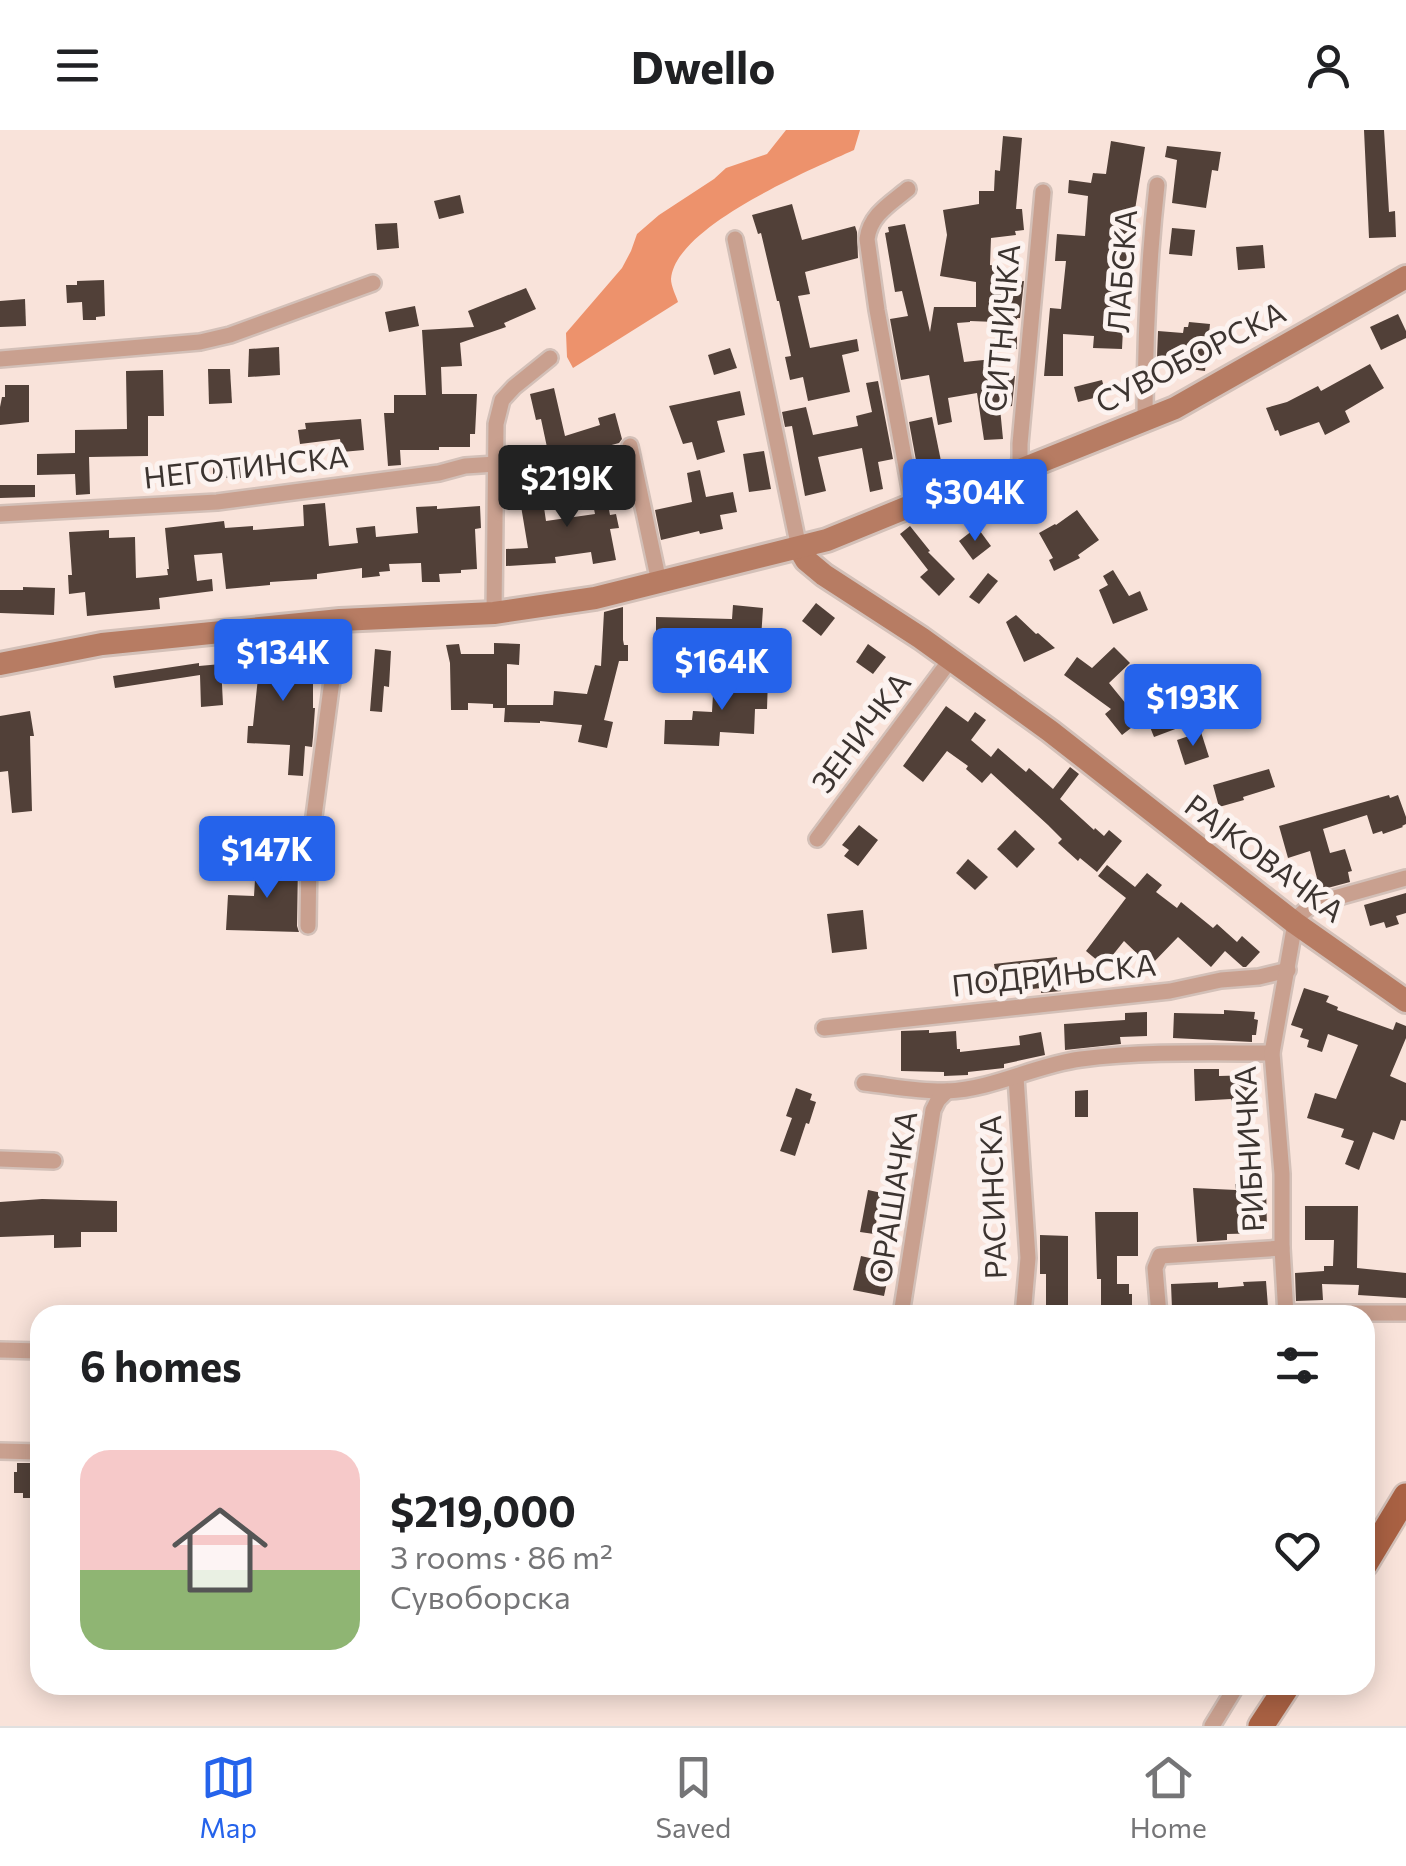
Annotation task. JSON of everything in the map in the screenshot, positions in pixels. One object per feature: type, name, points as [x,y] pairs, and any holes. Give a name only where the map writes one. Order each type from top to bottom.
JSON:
[{"type":"main road","name":"СУВОБОРСКА","points":[[0,664],[102,644],[340,620],[494,613],[595,598],[800,548],[1144,422],[1406,276]]},
{"type":"main road","name":"РАЈКОВАЧКА","points":[[800,548],[806,560],[824,576],[951,659],[1050,731],[1295,923],[1406,1000]]},
{"type":"main road","points":[[1375,1547],[1406,1496]]},
{"type":"main road","points":[[1260,1726],[1281,1695]]},
{"type":"street","name":"ЛАБСКА","points":[[1144,422],[1148,266],[1158,185]]},
{"type":"street","points":[[908,189],[874,217],[867,239],[913,505]]},
{"type":"street","name":"СИТНИЧКА","points":[[1020,470],[1043,192]]},
{"type":"street","points":[[735,239],[800,548]]},
{"type":"street","points":[[0,359],[200,342],[230,335],[373,283]]},
{"type":"street","points":[[494,613],[496,424],[502,400],[550,358]]},
{"type":"street","points":[[630,446],[659,582]]},
{"type":"street","name":"НЕГОТИНСКА","points":[[0,514],[217,502],[496,464]]},
{"type":"street","points":[[308,926],[309,854],[340,620]]},
{"type":"street","name":"ЗЕНИЧКА","points":[[817,840],[951,659]]},
{"type":"street","points":[[1295,923],[1313,904],[1406,878]]},
{"type":"street","name":"РИБНИЧКА","points":[[1285,1305],[1282,1174],[1272,1053],[1295,923]]},
{"type":"street","name":"ПОДРИЊСКА","points":[[824,1028],[1156,993],[1288,970]]},
{"type":"street","points":[[864,1084],[947,1091],[1016,1077],[1058,1062],[1129,1054],[1272,1053]]},
{"type":"street","name":"РАСИНСКА","points":[[1016,1077],[1028,1258],[1024,1305]]},
{"type":"street","name":"ОРАШАЧКА","points":[[904,1305],[933,1110],[947,1091]]},
{"type":"street","points":[[0,1159],[54,1161]]},
{"type":"street","points":[[1158,1305],[1155,1268],[1160,1256],[1282,1248]]},
{"type":"street","name":"РИБНИЧКА","points":[[1375,1313],[1406,1313]]},
{"type":"street","points":[[0,1350],[30,1351]]},
{"type":"street","points":[[0,1452],[30,1452]]},
{"type":"street","points":[[1212,1726],[1230,1695]]},
{"type":"shaded area","points":[[786,130],[860,130],[854,150],[748,202],[695,239],[678,259],[671,279],[678,302],[573,368],[567,357],[566,333],[622,268],[637,234],[726,168],[767,154]]},
{"type":"building","points":[[1364,130],[1384,130],[1389,212],[1395,211],[1396,237],[1369,238]]},
{"type":"building","points":[[1003,136],[1022,138],[1016,209],[1022,209],[1024,230],[991,238],[990,265],[996,266],[996,283],[1024,281],[1017,318],[1017,349],[999,351],[996,322],[957,323],[964,362],[993,359],[995,378],[1015,376],[1012,406],[1000,408],[1003,439],[984,440],[977,393],[948,398],[952,422],[938,425],[929,375],[901,380],[890,319],[908,316],[902,291],[895,292],[885,233],[889,232],[888,227],[905,224],[930,332],[934,307],[976,307],[976,282],[940,276],[947,235],[943,210],[979,204],[979,191],[994,191]]},
{"type":"building","points":[[1111,141],[1145,147],[1128,231],[1122,349],[1093,348],[1094,336],[1063,334],[1063,376],[1044,376],[1050,308],[1061,309],[1066,261],[1055,261],[1057,234],[1085,236],[1088,196],[1068,193],[1069,180],[1091,183],[1093,173],[1106,174]]},
{"type":"building","points":[[1167,146],[1221,152],[1218,171],[1212,170],[1206,208],[1172,203],[1177,160],[1165,157]]},
{"type":"building","points":[[460,195],[464,213],[439,219],[434,201]]},
{"type":"building","points":[[792,204],[802,240],[855,226],[857,232],[858,258],[805,272],[810,294],[798,296],[810,348],[857,339],[859,351],[842,355],[850,392],[808,401],[803,377],[790,380],[785,357],[791,356],[779,301],[761,233],[758,234],[752,215]]},
{"type":"building","points":[[397,223],[399,248],[377,250],[375,224]]},
{"type":"building","points":[[1172,228],[1195,230],[1192,256],[1169,254]]},
{"type":"building","points":[[1263,245],[1265,268],[1238,270],[1236,247]]},
{"type":"building","points":[[104,280],[105,316],[83,320],[82,302],[67,303],[66,285]]},
{"type":"building","points":[[526,288],[536,309],[504,323],[506,327],[460,343],[462,366],[441,367],[442,394],[477,394],[475,434],[470,434],[470,447],[400,450],[401,465],[388,466],[384,413],[394,413],[394,395],[426,395],[422,330],[474,327],[468,311]]},
{"type":"building","points":[[25,299],[26,326],[0,327],[0,301]]},
{"type":"building","points":[[415,306],[419,326],[389,332],[385,312]]},
{"type":"building","points":[[1398,314],[1406,338],[1381,350],[1370,327]]},
{"type":"building","points":[[1189,322],[1210,324],[1205,371],[1182,368],[1183,362],[1157,357],[1158,331],[1183,333]]},
{"type":"building","points":[[279,347],[280,375],[248,377],[249,349]]},
{"type":"building","points":[[730,348],[737,368],[714,375],[708,355]]},
{"type":"building","points":[[1370,364],[1384,388],[1345,411],[1350,422],[1325,435],[1319,422],[1280,436],[1275,431],[1266,408],[1318,386],[1321,391]]},
{"type":"building","points":[[208,369],[230,369],[232,403],[209,404]]},
{"type":"building","points":[[163,370],[164,416],[148,416],[148,456],[89,457],[90,494],[76,495],[75,474],[37,475],[37,454],[75,453],[75,430],[127,429],[126,371]]},
{"type":"building","points":[[1102,380],[1106,395],[1078,402],[1074,387]]},
{"type":"building","points":[[878,381],[893,459],[878,462],[883,489],[870,492],[862,448],[818,457],[826,491],[805,496],[792,426],[785,427],[782,412],[806,407],[813,435],[858,426],[856,416],[872,412],[866,383]]},
{"type":"building","points":[[5,385],[29,385],[29,422],[0,425]]},
{"type":"building","points":[[554,388],[565,436],[600,425],[598,418],[615,413],[622,439],[619,443],[583,458],[542,467],[539,454],[548,452],[541,419],[536,420],[530,394]]},
{"type":"building","points":[[740,391],[745,415],[717,421],[725,452],[697,460],[692,442],[683,444],[669,406]]},
{"type":"building","points":[[932,417],[941,461],[917,466],[909,422]]},
{"type":"building","points":[[361,419],[364,450],[342,452],[340,439],[300,444],[298,430],[306,429],[305,423]]},
{"type":"building","points":[[764,451],[771,489],[749,492],[743,454]]},
{"type":"building","points":[[213,457],[242,457],[242,478],[213,478]]},
{"type":"building","points":[[700,470],[706,497],[733,492],[737,512],[720,515],[723,529],[661,540],[655,510],[692,502],[687,473]]},
{"type":"building","points":[[618,473],[620,486],[605,489],[610,515],[616,514],[619,528],[610,529],[616,560],[593,564],[591,552],[555,557],[556,563],[506,566],[506,549],[528,548],[519,494],[542,494],[546,521],[595,514],[588,479]]},
{"type":"building","points":[[0,485],[35,485],[35,497],[0,498]]},
{"type":"building","points":[[325,503],[329,546],[358,543],[356,528],[375,526],[376,537],[418,533],[416,507],[480,506],[481,528],[475,529],[477,569],[439,574],[440,582],[422,582],[421,563],[389,564],[390,571],[379,572],[380,576],[362,578],[362,568],[317,574],[317,579],[226,589],[222,553],[194,555],[197,581],[212,579],[213,591],[159,598],[160,609],[87,616],[85,592],[69,594],[69,532],[109,530],[109,538],[135,537],[136,578],[168,575],[165,528],[224,521],[225,528],[253,526],[253,530],[304,526],[303,505]]},
{"type":"building","points":[[1077,510],[1099,540],[1078,555],[1080,558],[1054,571],[1049,560],[1053,558],[1039,533]]},
{"type":"building","points":[[910,526],[928,552],[955,579],[939,596],[920,577],[928,570],[900,534]]},
{"type":"building","points":[[977,527],[991,546],[973,560],[959,541]]},
{"type":"building","points":[[1113,570],[1129,596],[1140,591],[1148,610],[1113,624],[1099,590],[1108,585],[1103,576]]},
{"type":"building","points":[[988,573],[998,581],[979,604],[969,597]]},
{"type":"building","points":[[55,588],[54,615],[0,613],[0,590]]},
{"type":"building","points":[[816,603],[835,618],[821,636],[802,621]]},
{"type":"building","points":[[733,605],[763,608],[761,639],[724,637],[725,672],[703,672],[701,641],[656,642],[656,617],[732,619]]},
{"type":"building","points":[[623,607],[623,640],[628,645],[628,661],[619,661],[604,720],[613,722],[607,748],[578,742],[582,725],[504,722],[505,708],[493,708],[493,704],[468,703],[468,710],[451,710],[446,645],[459,644],[461,654],[494,654],[494,643],[520,644],[519,665],[507,664],[507,705],[553,705],[554,691],[587,694],[595,665],[601,666],[604,612]]},
{"type":"building","points":[[1016,615],[1055,648],[1024,662],[1006,622]]},
{"type":"building","points":[[252,644],[299,647],[296,676],[313,676],[312,747],[305,746],[303,776],[288,775],[290,745],[247,743],[248,726],[253,726],[260,658],[250,657]]},
{"type":"building","points":[[868,644],[886,657],[873,674],[856,662]]},
{"type":"building","points":[[1114,647],[1130,663],[1109,683],[1140,721],[1122,735],[1105,714],[1111,709],[1064,675],[1077,657],[1092,668]]},
{"type":"building","points":[[375,649],[391,651],[389,687],[384,686],[382,712],[370,711]]},
{"type":"building","points":[[199,663],[221,664],[223,705],[201,707],[200,675],[115,688],[113,676]]},
{"type":"building","points":[[714,676],[768,678],[767,709],[755,709],[754,734],[720,732],[719,746],[664,744],[665,720],[692,720],[693,711],[712,712]]},
{"type":"building","points":[[946,706],[968,722],[975,712],[986,720],[971,740],[991,757],[998,748],[1053,789],[1070,767],[1079,774],[1060,799],[1094,830],[1104,836],[1109,830],[1122,841],[1097,872],[1058,843],[1062,839],[991,773],[982,783],[966,769],[968,766],[947,751],[923,782],[903,766]]},
{"type":"building","points":[[30,711],[34,736],[30,736],[32,811],[12,813],[8,771],[0,772],[0,716]]},
{"type":"building","points":[[1172,713],[1178,728],[1154,737],[1148,722]]},
{"type":"building","points":[[1201,732],[1209,757],[1185,765],[1177,740]]},
{"type":"building","points":[[1269,769],[1275,787],[1219,807],[1213,785]]},
{"type":"building","points":[[1398,795],[1406,817],[1403,827],[1373,834],[1367,815],[1323,829],[1330,853],[1345,849],[1352,871],[1348,872],[1350,882],[1320,890],[1310,851],[1288,858],[1279,826]]},
{"type":"building","points":[[859,825],[878,840],[858,866],[844,856],[849,850],[842,845]]},
{"type":"building","points":[[1015,830],[1035,849],[1017,868],[997,849]]},
{"type":"building","points":[[968,859],[988,877],[975,890],[956,873]]},
{"type":"building","points":[[256,863],[298,864],[299,932],[226,930],[228,895],[254,896]]},
{"type":"building","points":[[1107,865],[1135,887],[1147,873],[1162,885],[1156,892],[1177,908],[1181,902],[1213,928],[1217,924],[1237,942],[1242,936],[1260,952],[1243,967],[1225,951],[1211,967],[1178,937],[1150,966],[1124,941],[1104,966],[1086,951],[1126,898],[1098,876]]},
{"type":"building","points":[[1406,893],[1406,913],[1396,916],[1399,924],[1386,928],[1384,922],[1370,926],[1364,905]]},
{"type":"building","points":[[863,910],[867,949],[832,953],[827,914]]},
{"type":"building","points":[[1057,957],[1061,991],[1041,993],[1041,988],[987,994],[985,970],[995,970],[994,964]]},
{"type":"building","points":[[1304,988],[1329,996],[1326,1002],[1338,1007],[1337,1010],[1393,1030],[1396,1022],[1406,1026],[1406,1038],[1390,1076],[1406,1083],[1406,1121],[1401,1120],[1394,1140],[1373,1132],[1359,1170],[1345,1164],[1354,1141],[1341,1137],[1344,1129],[1307,1118],[1315,1093],[1336,1099],[1358,1045],[1328,1034],[1322,1052],[1307,1047],[1309,1040],[1300,1037],[1303,1029],[1291,1025]]},
{"type":"building","points":[[1224,1010],[1255,1012],[1254,1019],[1258,1020],[1252,1042],[1173,1038],[1174,1013],[1224,1014]]},
{"type":"building","points":[[1147,1012],[1147,1036],[1120,1037],[1121,1044],[1065,1050],[1064,1024],[1125,1020],[1125,1013]]},
{"type":"building","points":[[901,1031],[956,1031],[960,1052],[1020,1045],[1019,1036],[1041,1032],[1045,1055],[968,1075],[901,1071]]},
{"type":"building","points":[[1194,1069],[1219,1069],[1219,1076],[1255,1075],[1255,1098],[1260,1098],[1260,1113],[1241,1113],[1240,1107],[1232,1107],[1231,1099],[1195,1101]]},
{"type":"building","points":[[796,1088],[812,1094],[810,1100],[816,1102],[795,1156],[780,1151],[792,1118],[786,1116]]},
{"type":"building","points":[[1088,1090],[1088,1117],[1075,1117],[1075,1091]]},
{"type":"building","points":[[1266,1183],[1267,1233],[1227,1234],[1227,1240],[1197,1242],[1193,1188],[1236,1190],[1235,1184]]},
{"type":"building","points":[[868,1190],[882,1193],[874,1234],[860,1232]]},
{"type":"building","points":[[117,1201],[117,1232],[81,1232],[81,1247],[54,1248],[54,1235],[0,1237],[0,1202]]},
{"type":"building","points":[[1305,1206],[1358,1206],[1357,1268],[1406,1273],[1406,1298],[1358,1295],[1359,1285],[1322,1284],[1323,1300],[1296,1301],[1295,1273],[1324,1271],[1324,1266],[1333,1266],[1334,1240],[1305,1240]]},
{"type":"building","points":[[1095,1212],[1138,1212],[1138,1256],[1117,1256],[1117,1284],[1129,1284],[1132,1305],[1101,1305],[1101,1279],[1097,1279]]},
{"type":"building","points":[[1040,1235],[1068,1236],[1068,1305],[1046,1305],[1046,1274],[1040,1274]]},
{"type":"building","points":[[861,1256],[891,1263],[884,1296],[853,1290]]},
{"type":"building","points":[[1266,1281],[1268,1305],[1172,1305],[1171,1284],[1218,1282],[1218,1288],[1244,1286],[1243,1282]]},
{"type":"building","points":[[17,1463],[30,1463],[30,1498],[14,1493]]}]
